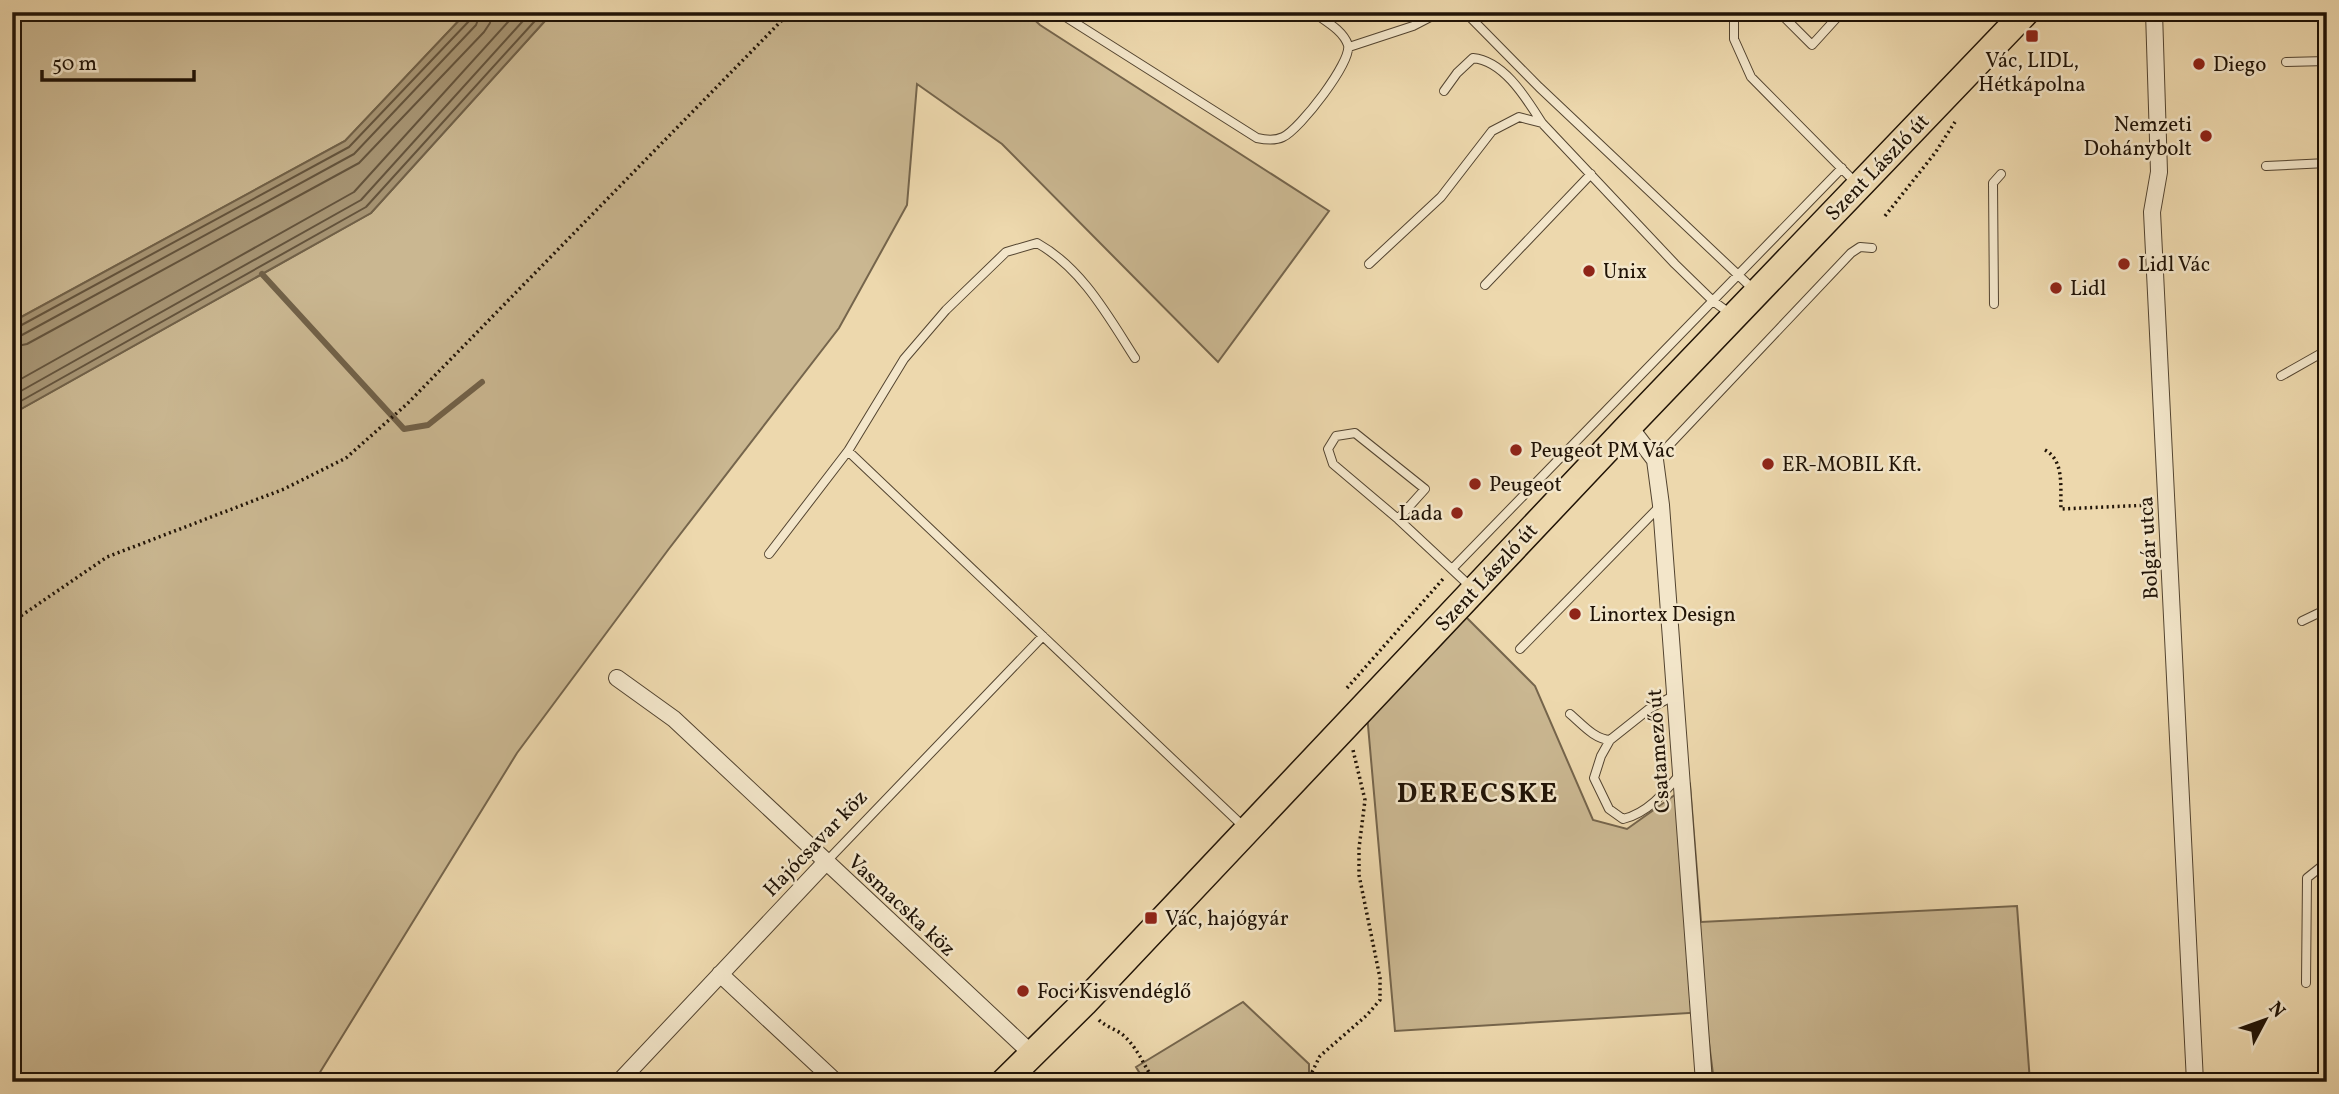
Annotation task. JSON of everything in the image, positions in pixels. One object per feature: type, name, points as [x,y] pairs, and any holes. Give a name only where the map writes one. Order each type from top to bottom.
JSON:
[{"type":"main road","name":"Szent László út","points":[[1004,1082],[1084,1003],[1629,426],[1723,309],[1851,177],[2026,12]]},
{"type":"street","name":"Bolgár utca","points":[[2154,12],[2160,172],[2152,212],[2195,1082]]},
{"type":"street","name":"Csatamező út","points":[[1629,426],[1655,460],[1661,505],[1704,1082]]},
{"type":"street","name":"Vasmacska köz","points":[[617,678],[674,719],[1031,1054]]},
{"type":"street","name":"Hajócsavar köz","points":[[619,1082],[826,862]]},
{"type":"street","points":[[720,974],[836,1082]]},
{"type":"lane","points":[[1058,12],[1256,138],[1269,141],[1283,137],[1302,123],[1346,61],[1349,47],[1343,36],[1312,12]]},
{"type":"lane","points":[[1349,47],[1413,26],[1440,12]]},
{"type":"lane","points":[[1465,12],[1539,87],[1748,284]]},
{"type":"lane","points":[[1734,12],[1734,39],[1751,77],[1851,177]]},
{"type":"lane","points":[[1779,12],[1812,45],[1842,12]]},
{"type":"lane","points":[[1444,91],[1457,73],[1473,58],[1497,66],[1530,104],[1542,123],[1723,309],[1452,569]]},
{"type":"lane","points":[[2286,62],[2327,61]]},
{"type":"lane","points":[[1368,264],[1441,197],[1492,131],[1519,117],[1542,123]]},
{"type":"lane","points":[[2266,166],[2327,163]]},
{"type":"lane","points":[[1485,285],[1591,174]]},
{"type":"lane","points":[[1994,304],[1993,183],[2001,174]]},
{"type":"lane","points":[[769,554],[848,451],[904,359],[946,310],[1006,252],[1037,243],[1055,253],[1092,291],[1135,358]]},
{"type":"lane","points":[[1655,460],[1851,253],[1860,247],[1872,248]]},
{"type":"lane","points":[[2281,376],[2327,350]]},
{"type":"lane","points":[[1398,519],[1424,489],[1355,433],[1336,436],[1328,449],[1333,464],[1398,519],[1474,590]]},
{"type":"lane","points":[[848,451],[1247,830]]},
{"type":"lane","points":[[1520,649],[1661,505]]},
{"type":"lane","points":[[2302,621],[2327,609]]},
{"type":"lane","name":"Hajócsavar köz","points":[[826,862],[1043,635]]},
{"type":"lane","points":[[1675,695],[1649,709],[1610,740],[1594,778],[1609,810],[1623,818],[1636,816],[1681,772]]},
{"type":"lane","points":[[1570,714],[1592,733],[1610,740]]},
{"type":"lane","points":[[2306,983],[2306,878],[2327,862]]},
{"type":"path","points":[[12,622],[107,557],[284,489],[346,458],[407,404],[790,12]]},
{"type":"path","points":[[1885,216],[1935,153],[1959,115]]},
{"type":"path","points":[[2045,450],[2054,455],[2059,464],[2061,509],[2166,504]]},
{"type":"path","points":[[1342,693],[1452,569]]},
{"type":"path","points":[[1307,1082],[1320,1056],[1380,1000],[1380,978],[1359,875],[1359,848],[1365,800],[1345,726]]},
{"type":"path","points":[[1098,1019],[1105,1026],[1122,1034],[1137,1051],[1155,1082]]},
{"type":"shaded area","points":[[12,12],[467,12],[345,141],[12,322]]},
{"type":"shaded area","points":[[553,12],[1026,12],[1040,25],[1329,211],[1218,362],[1002,144],[917,84],[907,205],[839,328],[668,550],[517,753],[314,1082],[12,1082],[12,414],[371,213]]},
{"type":"shaded area","points":[[1463,614],[1535,686],[1593,820],[1627,829],[1690,784],[1701,922],[2017,906],[2030,1082],[1714,1082],[1705,1012],[1395,1031],[1367,714]]},
{"type":"shaded area","points":[[1243,1002],[1309,1064],[1309,1082],[1145,1082],[1136,1067]]},
{"type":"water","points":[[467,12],[553,12],[371,213],[12,414],[12,322],[345,141]]},
{"type":"waterway","points":[[262,274],[404,429],[428,425],[482,382]]},
{"type":"place","name":"Vác, LIDL, Hétkápolna","points":[[2032,36]]},
{"type":"place","name":"Diego","points":[[2199,64]]},
{"type":"place","name":"Nemzeti Dohánybolt","points":[[2206,136]]},
{"type":"place","name":"Lidl Vác","points":[[2124,264]]},
{"type":"place","name":"Unix","points":[[1589,271]]},
{"type":"place","name":"Lidl","points":[[2056,288]]},
{"type":"place","name":"Peugeot PM Vác","points":[[1516,450]]},
{"type":"place","name":"ER-MOBIL Kft.","points":[[1768,464]]},
{"type":"place","name":"Peugeot","points":[[1475,484]]},
{"type":"place","name":"Lada","points":[[1457,513]]},
{"type":"place","name":"Linortex Design","points":[[1575,614]]},
{"type":"place","name":"Vác, hajógyár","points":[[1151,918]]},
{"type":"place","name":"Foci Kisvendéglő","points":[[1023,991]]},
{"type":"district","name":"DERECSKE","points":[[1478,792]]}]
